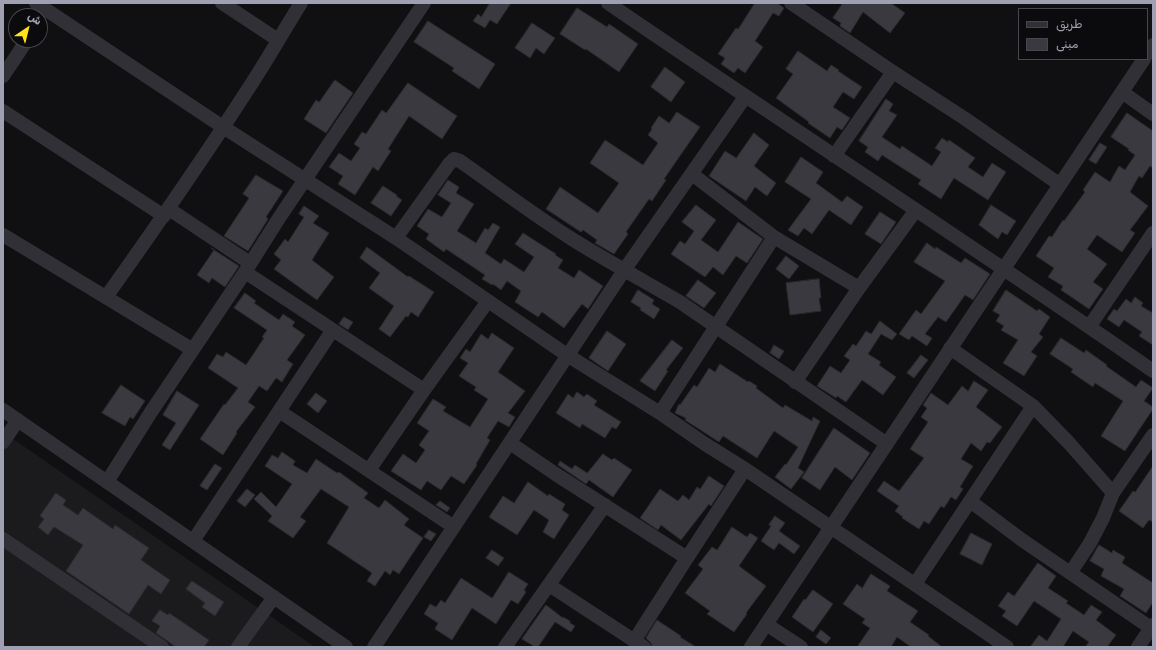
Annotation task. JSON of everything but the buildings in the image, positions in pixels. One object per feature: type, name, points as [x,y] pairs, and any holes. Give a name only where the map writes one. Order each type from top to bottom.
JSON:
[{"type":"street","points":[[222,3],[278,40]]},
{"type":"street","points":[[106,297],[167,212],[253,82],[301,3]]},
{"type":"street","points":[[107,482],[151,412],[424,3]]},
{"type":"street","points":[[608,3],[745,97],[1004,269],[1153,371]]},
{"type":"street","points":[[791,3],[807,7],[893,72],[964,118],[1060,184]]},
{"type":"street","points":[[48,12],[396,238],[567,355],[746,469],[1008,647]]},
{"type":"street","points":[[3,76],[21,48]]},
{"type":"street","points":[[751,647],[1143,60]]},
{"type":"street","points":[[834,156],[893,72]]},
{"type":"street","points":[[1122,92],[1153,114]]},
{"type":"street","points":[[374,647],[625,269],[745,97]]},
{"type":"street","points":[[3,110],[167,212],[248,268],[332,331],[424,390]]},
{"type":"street","points":[[396,238],[449,164],[454,159],[460,161],[524,207],[573,239],[680,302],[887,444]]},
{"type":"street","points":[[692,174],[774,237],[858,288]]},
{"type":"street","points":[[795,382],[858,288],[916,210]]},
{"type":"street","points":[[1089,327],[1153,233]]},
{"type":"street","points":[[3,235],[193,350]]},
{"type":"street","points":[[660,413],[774,237]]},
{"type":"street","points":[[369,470],[488,301]]},
{"type":"street","points":[[193,541],[332,331]]},
{"type":"street","points":[[950,348],[1033,406],[1114,493]]},
{"type":"street","points":[[914,584],[1033,406]]},
{"type":"street","points":[[3,410],[346,647]]},
{"type":"street","points":[[279,411],[454,527]]},
{"type":"street","points":[[3,442],[18,420]]},
{"type":"street","points":[[1071,572],[1090,543],[1114,493],[1153,435]]},
{"type":"street","points":[[510,443],[557,475],[605,504],[687,558]]},
{"type":"street","points":[[549,585],[639,644],[687,558],[746,469]]},
{"type":"street","points":[[970,501],[1022,540],[1152,626],[1138,647]]},
{"type":"street","points":[[505,647],[605,504]]},
{"type":"street","points":[[3,539],[162,647]]},
{"type":"street","points":[[238,647],[274,597]]},
{"type":"street","points":[[766,624],[800,647]]},
{"type":"shaded area","points":[[3,432],[315,647],[3,647]]}]
